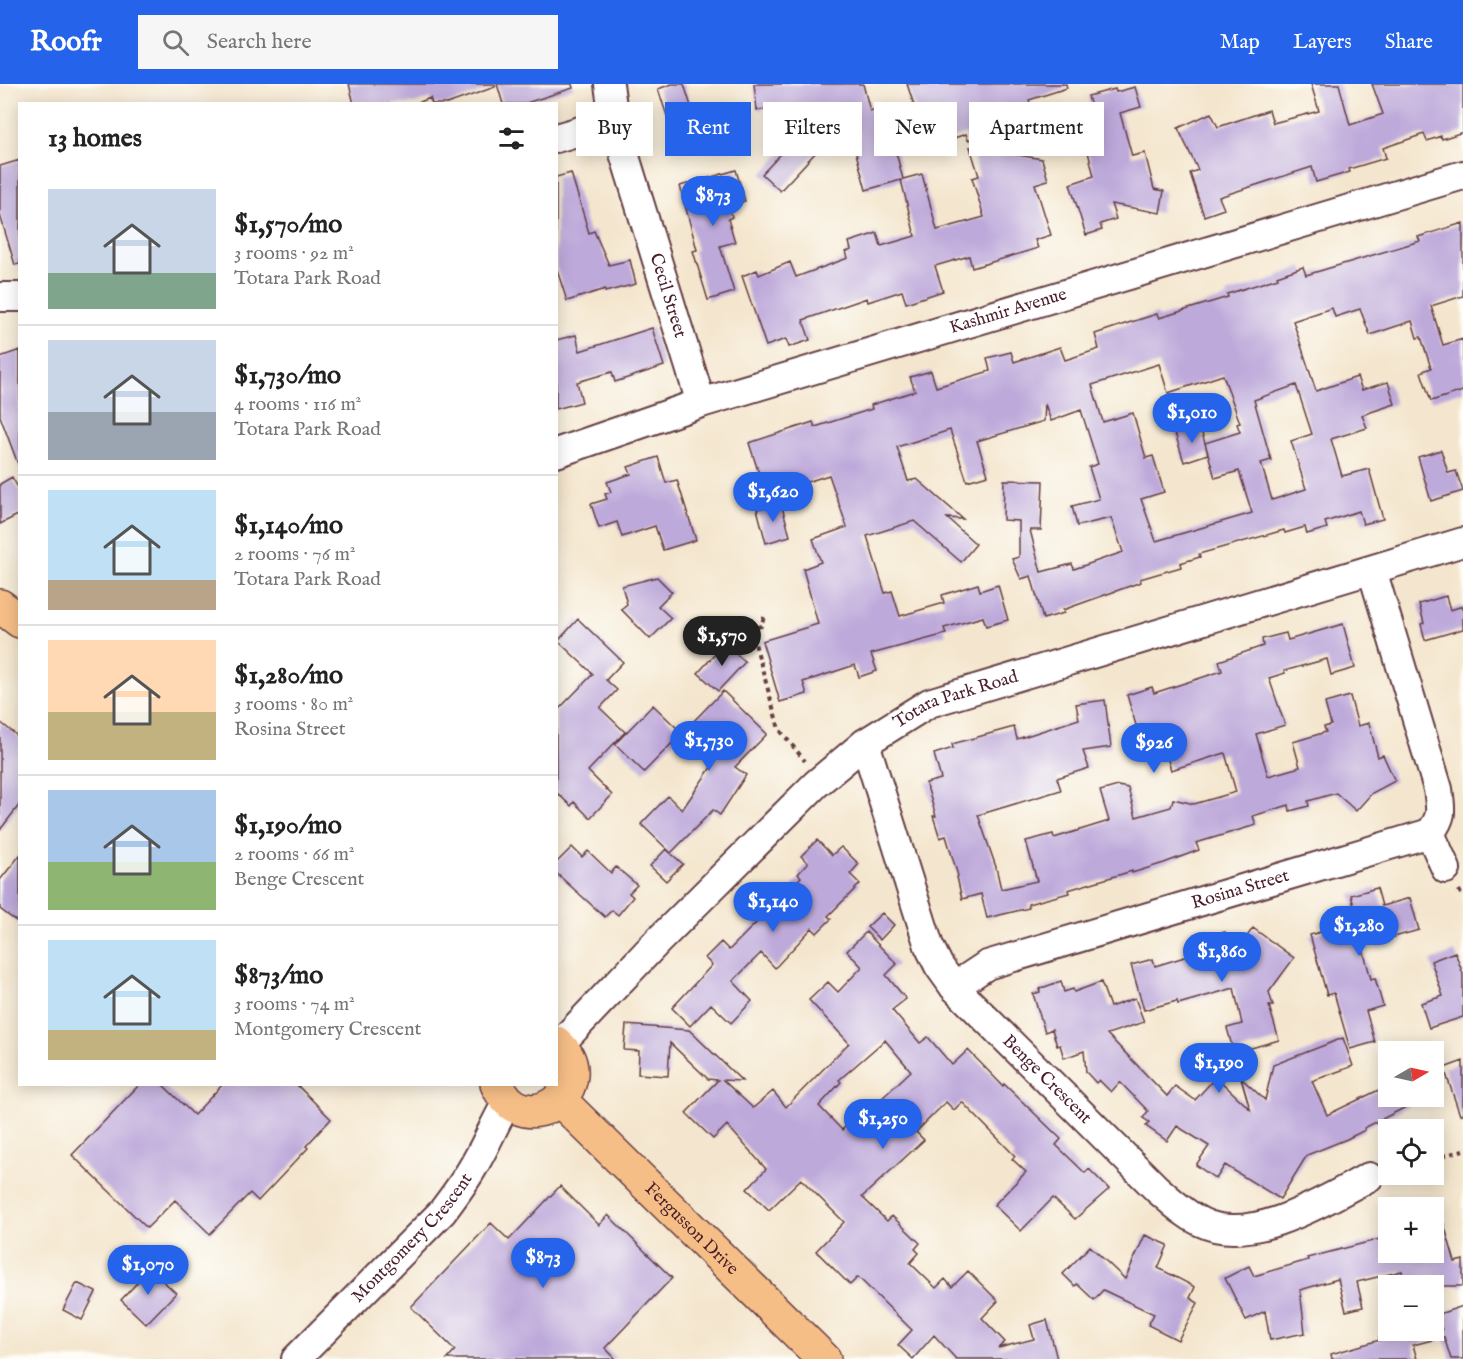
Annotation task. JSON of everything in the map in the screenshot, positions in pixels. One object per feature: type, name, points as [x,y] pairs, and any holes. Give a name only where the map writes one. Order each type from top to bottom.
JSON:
[{"type":"main road","points":[[0,606],[18,620]]},
{"type":"main road","points":[[502,1093],[520,1108],[536,1111],[548,1108],[560,1100],[568,1090],[571,1066],[566,1054],[558,1044]]},
{"type":"main road","name":"Fergusson Drive","points":[[560,1100],[824,1359]]},
{"type":"street","name":"Cecil Street","points":[[609,84],[611,102]]},
{"type":"street","points":[[558,137],[576,132]]},
{"type":"street","name":"Cecil Street","points":[[625,156],[701,403]]},
{"type":"street","name":"Kashmir Avenue","points":[[558,452],[701,403],[1463,175]]},
{"type":"street","points":[[0,297],[18,297]]},
{"type":"street","name":"Totara Park Road","points":[[558,1044],[657,942],[821,780],[865,743],[929,703],[995,681],[1463,542]]},
{"type":"street","points":[[1372,570],[1438,789],[1439,821],[1430,833],[1446,869]]},
{"type":"street","name":"Benge Crescent","points":[[865,743],[929,946],[939,966],[954,987],[1178,1208],[1203,1223],[1226,1228],[1268,1225],[1292,1216],[1369,1177]]},
{"type":"street","name":"Rosina Street","points":[[954,987],[987,965],[1430,833]]},
{"type":"street","name":"Montgomery Crescent","points":[[296,1359],[442,1212],[463,1186],[496,1120],[502,1093]]},
{"type":"path","points":[[764,617],[761,626],[751,629],[779,729],[821,780]]},
{"type":"path","points":[[1444,1156],[1463,1150]]},
{"type":"building","points":[[349,84],[495,84],[495,87],[453,102],[431,102],[430,98],[420,102],[354,102]]},
{"type":"building","points":[[497,84],[572,84],[573,88],[529,102],[502,102]]},
{"type":"building","points":[[672,84],[684,84],[690,102],[665,102],[665,110],[658,89]]},
{"type":"building","points":[[754,84],[863,84],[870,111],[874,110],[874,156],[897,156],[903,179],[922,174],[937,230],[984,217],[972,178],[979,176],[973,156],[1024,156],[1042,159],[1048,180],[1035,184],[1051,235],[1035,240],[1038,248],[972,268],[969,256],[935,266],[943,291],[906,303],[902,291],[868,302],[867,298],[803,320],[810,340],[789,347],[786,339],[766,346],[742,276],[757,270],[759,275],[790,262],[796,277],[848,258],[846,252],[851,250],[849,242],[877,233],[881,246],[915,236],[901,180],[866,190],[857,156],[862,156],[862,102],[763,102],[763,109],[757,110]]},
{"type":"building","points":[[907,84],[1066,84],[1067,88],[1029,100],[1030,102],[969,102],[968,140],[966,134],[957,137],[957,102],[913,102]]},
{"type":"building","points":[[1311,84],[1339,84],[1350,125],[1383,114],[1372,84],[1463,84],[1463,132],[1427,141],[1424,134],[1383,148],[1386,158],[1316,182],[1312,167],[1219,197],[1224,209],[1204,216],[1190,173],[1198,170],[1178,128],[1211,113],[1218,127],[1269,110],[1273,123],[1319,111]]},
{"type":"building","points":[[1135,87],[1141,107],[1120,113],[1132,156],[1145,153],[1154,189],[1164,191],[1160,213],[1111,204],[1116,219],[1100,224],[1102,230],[1086,235],[1070,184],[1094,176],[1089,156],[1104,156],[1104,102],[1090,102],[1088,96],[1115,89],[1116,92]]},
{"type":"building","points":[[779,156],[812,156],[780,191],[762,174]]},
{"type":"building","points":[[18,161],[18,264],[15,265],[0,215],[0,166]]},
{"type":"building","points":[[736,170],[745,201],[729,205],[732,217],[728,219],[735,242],[720,246],[734,292],[708,300],[693,251],[697,250],[680,186]]},
{"type":"building","points":[[571,173],[589,233],[594,231],[609,265],[630,260],[636,284],[605,292],[605,289],[567,301],[558,273],[558,176]]},
{"type":"building","points":[[1463,223],[1463,296],[1431,306],[1443,345],[1463,339],[1463,391],[1431,401],[1421,372],[1431,368],[1421,337],[1417,338],[1412,321],[1370,335],[1360,309],[1335,317],[1332,308],[1293,321],[1316,391],[1357,377],[1362,390],[1388,382],[1395,404],[1362,415],[1367,428],[1331,439],[1342,476],[1369,469],[1383,519],[1363,524],[1359,511],[1325,522],[1327,528],[1307,534],[1305,527],[1285,533],[1284,530],[1199,554],[1200,557],[1180,563],[1181,567],[1140,579],[1141,582],[1063,610],[1064,613],[1043,619],[1031,576],[1021,579],[1012,559],[1019,557],[1019,521],[1003,520],[1004,480],[1043,481],[1041,530],[1030,530],[1041,572],[1072,564],[1074,569],[1123,552],[1111,518],[1077,526],[1072,506],[1099,499],[1089,467],[1098,464],[1081,410],[1051,421],[1045,404],[1044,421],[977,441],[988,475],[967,481],[950,430],[897,447],[908,481],[917,479],[963,519],[947,518],[976,544],[961,562],[914,521],[867,536],[885,593],[892,591],[900,616],[944,603],[942,595],[978,584],[980,591],[998,585],[1008,620],[986,626],[983,617],[944,628],[946,634],[871,654],[877,671],[859,677],[855,665],[803,682],[807,694],[780,702],[762,641],[818,624],[803,569],[821,562],[813,539],[847,527],[829,475],[766,495],[749,443],[813,422],[815,427],[872,409],[871,405],[915,391],[910,377],[931,371],[936,387],[990,371],[987,358],[1011,352],[1014,362],[1060,347],[1065,360],[1099,349],[1095,334],[1157,314],[1159,318],[1228,297],[1227,294],[1278,278],[1277,276],[1303,267],[1306,275],[1420,241],[1418,237]],"holes":[[[1159,364],[1168,393],[1223,375],[1240,423],[1237,424],[1240,432],[1205,443],[1215,478],[1239,471],[1252,513],[1156,541],[1141,499],[1164,492],[1153,456],[1146,458],[1133,413],[1103,422],[1092,385]],[[1296,385],[1312,434],[1291,441],[1306,489],[1272,500],[1261,463],[1271,460],[1254,400]]]},
{"type":"building","points":[[652,328],[664,366],[615,382],[612,372],[577,382],[582,402],[558,408],[558,340],[576,335],[580,351]]},
{"type":"building","points":[[18,351],[18,464],[0,416],[0,357]]},
{"type":"building","points":[[1200,426],[1208,454],[1184,462],[1175,433]]},
{"type":"building","points":[[1441,450],[1448,473],[1456,471],[1463,491],[1431,501],[1418,457]]},
{"type":"building","points":[[658,457],[666,483],[677,480],[696,540],[663,550],[655,526],[622,537],[617,522],[599,528],[591,504],[607,499],[605,494],[611,492],[607,482],[631,474],[628,467]]},
{"type":"building","points":[[12,477],[18,488],[18,515],[0,524],[0,484]]},
{"type":"building","points":[[781,503],[790,536],[766,543],[757,509]]},
{"type":"building","points":[[657,577],[672,592],[658,606],[671,618],[650,639],[621,609],[627,604],[622,586]]},
{"type":"building","points":[[1446,596],[1450,610],[1463,606],[1463,629],[1425,640],[1421,624],[1424,623],[1419,604]]},
{"type":"building","points":[[578,619],[623,662],[606,680],[617,690],[600,708],[625,732],[588,771],[612,795],[590,818],[574,802],[571,806],[558,794],[558,710],[593,674],[558,641]]},
{"type":"building","points":[[1343,624],[1355,668],[1331,675],[1327,659],[1284,671],[1285,673],[1269,678],[1285,725],[1256,734],[1268,776],[1300,767],[1293,742],[1326,732],[1324,727],[1331,725],[1325,703],[1350,696],[1358,726],[1369,723],[1378,757],[1383,755],[1395,781],[1372,793],[1356,811],[1336,793],[1308,801],[1309,806],[1290,811],[1289,805],[1253,816],[1256,825],[1196,843],[1199,850],[1132,873],[1132,871],[1068,890],[1069,893],[1028,904],[1029,908],[987,918],[981,894],[962,899],[946,836],[940,838],[926,783],[941,779],[934,754],[953,748],[952,744],[1014,727],[1017,739],[1079,719],[1076,704],[1105,700],[1111,747],[1083,751],[1089,768],[1057,778],[1061,790],[978,815],[1001,889],[1037,881],[1026,841],[1053,834],[1054,838],[1109,821],[1100,791],[1118,786],[1128,788],[1136,817],[1171,807],[1173,799],[1194,804],[1236,792],[1225,753],[1171,770],[1164,747],[1144,752],[1127,695],[1152,687],[1154,693],[1222,671],[1219,661],[1263,646],[1262,639],[1286,633],[1288,640]]},
{"type":"building","points":[[725,643],[745,662],[718,691],[698,673]]},
{"type":"building","points":[[723,691],[767,734],[735,767],[746,775],[720,815],[713,810],[671,853],[641,824],[668,796],[682,810],[720,754],[688,727]]},
{"type":"building","points":[[653,705],[682,733],[644,772],[615,744]]},
{"type":"building","points":[[0,722],[18,736],[18,807],[0,830]]},
{"type":"building","points":[[817,840],[832,855],[841,847],[859,864],[850,874],[860,884],[828,916],[831,919],[817,933],[812,928],[775,968],[761,953],[733,981],[752,1001],[731,1023],[711,1004],[690,1026],[672,1008],[712,965],[705,958],[721,942],[729,950],[774,902],[777,904],[801,877],[798,874],[808,863],[801,856]]},
{"type":"building","points":[[572,847],[582,857],[588,851],[611,873],[616,867],[637,885],[629,893],[633,897],[618,915],[612,910],[605,917],[558,875],[558,861]]},
{"type":"building","points":[[666,849],[683,864],[666,881],[650,866]]},
{"type":"building","points":[[18,858],[18,922],[0,909],[0,880]]},
{"type":"building","points":[[1377,888],[1382,906],[1410,898],[1419,930],[1362,946],[1371,979],[1375,978],[1383,1006],[1366,1011],[1375,1042],[1350,1049],[1334,993],[1327,995],[1310,935],[1335,928],[1331,913],[1354,906],[1351,895]]},
{"type":"building","points":[[882,913],[894,925],[880,940],[867,927]]},
{"type":"building","points":[[1253,928],[1294,958],[1269,992],[1273,1006],[1269,1006],[1279,1040],[1234,1053],[1227,1028],[1242,1024],[1234,988],[1178,1004],[1177,1001],[1144,1010],[1131,965],[1153,959],[1155,966],[1211,949],[1207,937],[1225,932],[1232,957]]},
{"type":"building","points":[[866,932],[897,964],[886,975],[906,999],[892,1010],[920,1043],[928,1037],[952,1065],[968,1050],[1003,1086],[1004,1084],[1061,1139],[1056,1145],[1085,1173],[1089,1169],[1109,1189],[1075,1219],[1053,1198],[1021,1231],[994,1205],[1026,1172],[1012,1159],[1015,1156],[962,1102],[954,1110],[946,1102],[916,1132],[924,1140],[862,1197],[887,1221],[892,1216],[920,1243],[915,1249],[919,1253],[910,1263],[936,1288],[945,1279],[952,1287],[968,1271],[998,1301],[982,1318],[1005,1342],[998,1348],[1034,1339],[1030,1325],[1047,1320],[1057,1359],[956,1359],[934,1335],[913,1359],[898,1345],[912,1330],[858,1277],[850,1285],[816,1251],[844,1222],[801,1179],[769,1210],[747,1189],[766,1169],[727,1125],[713,1139],[686,1113],[718,1080],[708,1079],[670,1043],[668,1076],[638,1074],[639,1051],[624,1050],[626,1025],[689,1030],[742,1081],[723,1080],[753,1108],[773,1091],[786,1107],[849,1043],[809,1000],[828,982],[838,992],[862,967],[847,951]],"holes":[[[885,1040],[911,1071],[864,1115],[860,1111],[842,1130],[819,1106],[841,1082],[839,1080]]]},
{"type":"building","points":[[1455,952],[1463,974],[1463,1017],[1429,1028],[1421,1003],[1443,996],[1431,961]]},
{"type":"building","points":[[1061,981],[1064,992],[1073,989],[1074,992],[1101,982],[1110,1007],[1135,998],[1144,1022],[1107,1034],[1167,1096],[1175,1086],[1195,1100],[1216,1077],[1250,1109],[1241,1078],[1265,1100],[1273,1065],[1343,1038],[1353,1066],[1312,1081],[1327,1115],[1378,1090],[1378,1107],[1406,1107],[1378,1119],[1364,1128],[1365,1130],[1347,1139],[1307,1155],[1280,1199],[1225,1165],[1216,1179],[1196,1165],[1209,1146],[1177,1126],[1167,1141],[1146,1126],[1149,1122],[1143,1118],[1148,1111],[1120,1082],[1111,1092],[1099,1080],[1096,1083],[1086,1072],[1084,1051],[1064,1058],[1060,1045],[1057,1046],[1052,1029],[1045,1032],[1033,994],[1040,992],[1039,989]]},
{"type":"building","points":[[1463,1061],[1463,1114],[1460,1115],[1444,1068]]},
{"type":"building","points":[[138,1086],[164,1086],[194,1115],[221,1086],[298,1086],[331,1119],[306,1146],[308,1148],[258,1201],[250,1193],[210,1234],[175,1200],[147,1228],[72,1155]]},
{"type":"building","points":[[560,1186],[599,1225],[608,1215],[672,1278],[605,1348],[616,1359],[447,1359],[455,1350],[411,1307],[491,1223],[509,1240]]},
{"type":"building","points":[[1444,1224],[1455,1262],[1463,1260],[1463,1286],[1444,1286],[1444,1275],[1403,1275],[1402,1271],[1378,1275],[1357,1282],[1363,1307],[1346,1311],[1338,1279],[1300,1290],[1305,1333],[1270,1340],[1265,1311],[1246,1320],[1225,1278],[1249,1266],[1254,1276],[1308,1260],[1307,1258],[1378,1240],[1378,1263],[1444,1263]]},
{"type":"building","points":[[1145,1235],[1168,1245],[1158,1268],[1195,1287],[1190,1298],[1198,1303],[1178,1340],[1148,1325],[1154,1314],[1103,1290],[1094,1300],[1063,1274],[1090,1246],[1125,1279]]},
{"type":"building","points":[[150,1269],[176,1293],[146,1324],[121,1300]]},
{"type":"building","points":[[77,1283],[96,1292],[82,1320],[63,1310]]},
{"type":"building","points":[[1463,1306],[1463,1359],[1451,1359],[1444,1337],[1444,1312]]},
{"type":"building","points":[[1378,1341],[1428,1341],[1413,1345],[1417,1359],[1332,1359],[1331,1354]]}]
